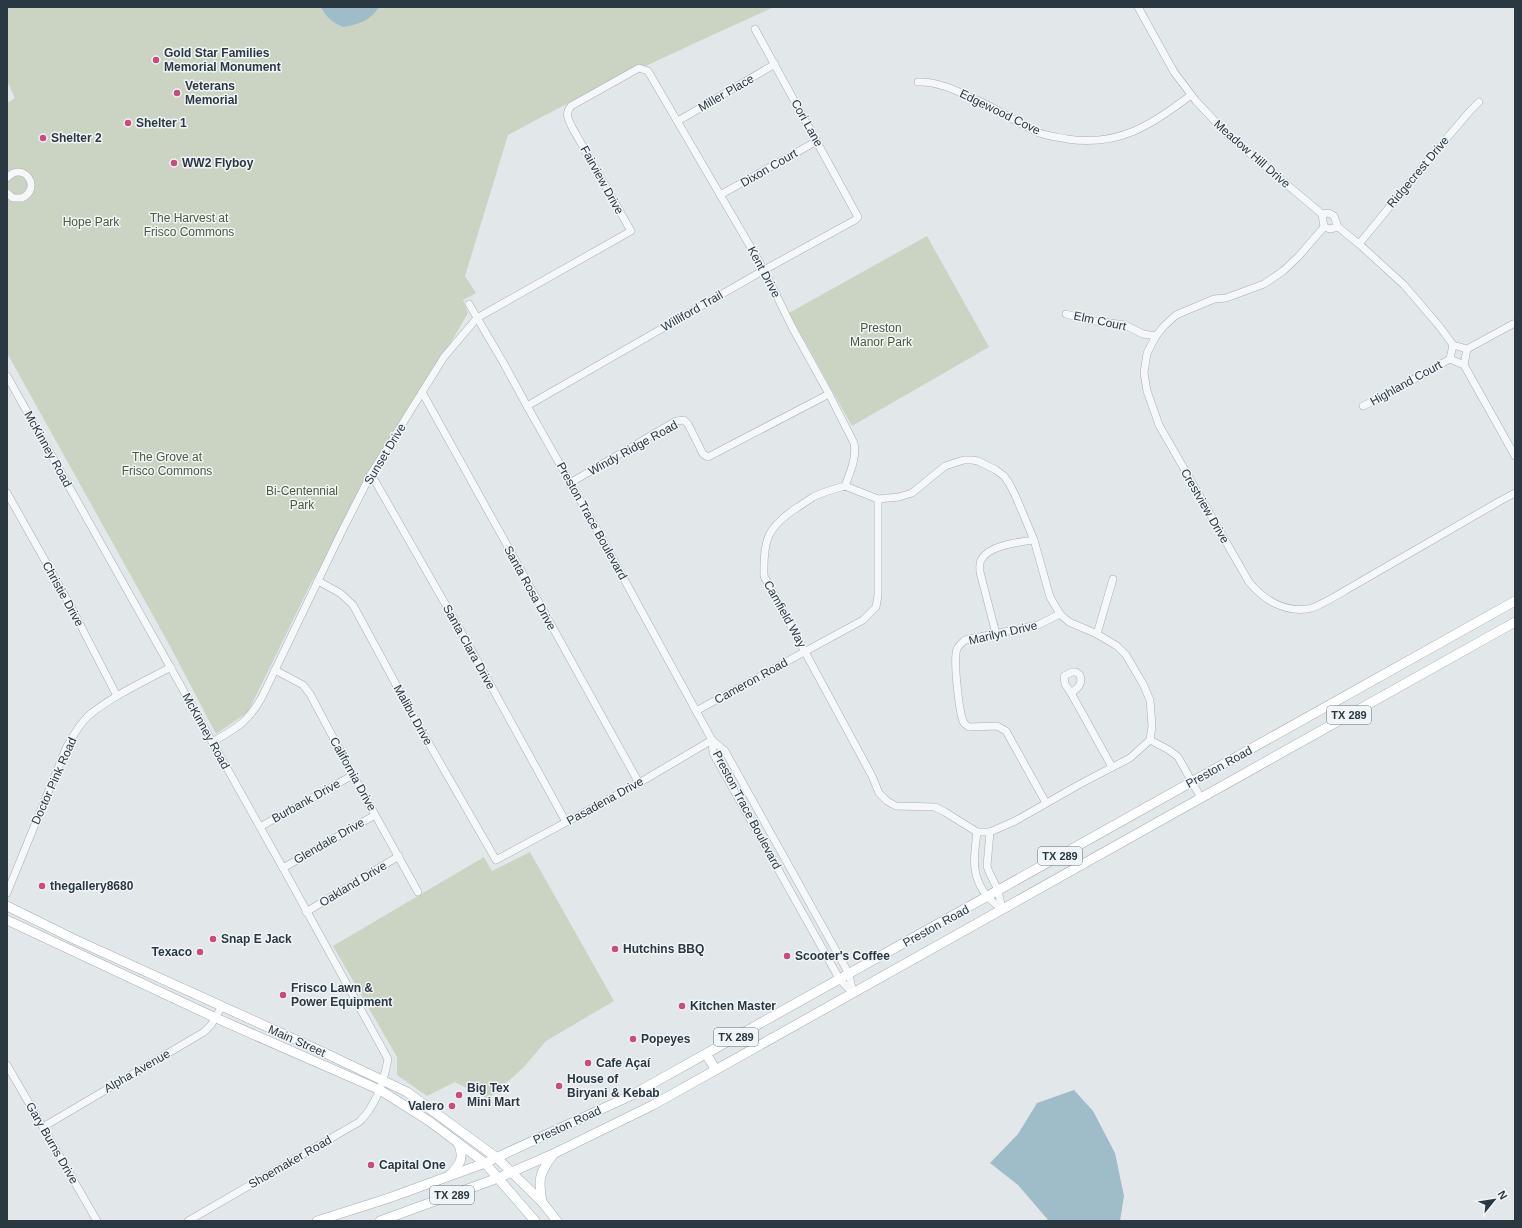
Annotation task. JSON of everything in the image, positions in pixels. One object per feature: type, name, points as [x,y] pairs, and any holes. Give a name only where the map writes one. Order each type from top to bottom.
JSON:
[{"type":"main road","name":"Preston Road","points":[[317,1221],[335,1218],[498,1158],[632,1095],[1515,601]]},
{"type":"main road","name":"Preston Road","points":[[380,1221],[498,1178],[555,1153],[653,1105],[1515,622]]},
{"type":"main road","name":"Main Street","points":[[7,906],[76,940],[406,1092],[498,1158],[542,1202],[557,1221]]},
{"type":"main road","name":"Main Street","points":[[7,920],[216,1018],[380,1090],[429,1120],[485,1163],[535,1221]]},
{"type":"main road","points":[[706,1054],[716,1070]]},
{"type":"main road","points":[[448,1176],[459,1164],[462,1157],[462,1151],[458,1143]]},
{"type":"main road","points":[[542,1202],[539,1186],[540,1175],[544,1166],[555,1153]]},
{"type":"street","name":"Meadow Hill Drive","points":[[1138,7],[1174,72],[1191,95],[1229,136],[1322,214],[1329,213],[1334,216],[1338,228],[1359,244],[1404,285],[1440,327],[1453,345]]},
{"type":"street","name":"Cori Lane","points":[[756,30],[858,217]]},
{"type":"street","name":"Miller Place","points":[[678,121],[775,64]]},
{"type":"street","name":"Fairview Drive","points":[[631,231],[573,129],[568,118],[568,109],[639,68],[643,69]]},
{"type":"street","name":"Kent Drive","points":[[643,69],[648,71],[764,270],[792,327],[854,443],[855,450],[851,471],[845,486]]},
{"type":"street","name":"Edgewood Cove","points":[[918,82],[928,82],[962,92],[1038,132],[1056,137],[1088,141],[1121,137],[1166,114],[1191,95]]},
{"type":"street","name":"Ridgecrest Drive","points":[[1359,244],[1424,165],[1479,102]]},
{"type":"street","name":"Dixon Court","points":[[720,196],[817,141]]},
{"type":"street","points":[[7,178],[15,172],[22,172],[27,176],[31,185],[28,194],[22,198],[16,198],[7,193]]},
{"type":"street","points":[[1322,214],[1324,227],[1330,229],[1338,228]]},
{"type":"street","name":"Williford Trail","points":[[527,406],[858,217]]},
{"type":"street","name":"Crestview Drive","points":[[1324,227],[1298,257],[1283,271],[1264,284],[1226,298],[1214,300],[1176,315],[1156,336],[1147,353],[1144,374],[1147,391],[1159,425],[1248,582],[1258,593],[1271,602],[1282,607],[1308,609],[1357,583],[1500,500],[1515,493]]},
{"type":"street","name":"Sunset Drive","points":[[212,742],[238,727],[250,716],[262,697],[371,474],[444,357],[477,318],[631,231]]},
{"type":"street","name":"Preston Trace Boulevard","points":[[469,304],[503,362],[712,740],[725,751],[849,974],[853,992]]},
{"type":"street","name":"Elm Court","points":[[1066,314],[1088,320],[1125,325],[1143,334],[1156,336]]},
{"type":"street","points":[[1513,324],[1467,349],[1453,345],[1450,359],[1464,365],[1515,456]]},
{"type":"street","points":[[1464,365],[1467,349]]},
{"type":"street","name":"Highland Court","points":[[1363,406],[1386,395],[1450,359]]},
{"type":"street","name":"McKinney Road","points":[[7,376],[171,667],[388,1059],[384,1081],[380,1090]]},
{"type":"street","name":"Santa Rosa Drive","points":[[422,392],[638,783]]},
{"type":"street","name":"Windy Ridge Road","points":[[570,483],[676,422],[684,420],[688,424],[703,454],[708,457],[829,394]]},
{"type":"street","points":[[845,486],[878,499],[899,497],[912,493],[945,466],[964,460],[978,461],[996,470],[1004,476],[1016,497],[1034,540],[1050,597],[1060,614],[1069,622],[1097,634],[1117,646],[1126,655],[1143,684],[1150,700],[1152,715],[1150,740],[1130,758],[1014,821],[990,832],[977,832],[973,858],[977,879],[987,897],[1002,909]]},
{"type":"street","name":"Santa Clara Drive","points":[[371,474],[467,642],[566,822]]},
{"type":"street","name":"Camfield Way","points":[[845,486],[813,497],[778,521],[772,529],[765,544],[763,561],[764,576],[872,776],[879,793],[887,801],[896,806],[935,807],[977,832]]},
{"type":"street","name":"Christie Drive","points":[[7,493],[70,605],[118,696]]},
{"type":"street","name":"Cameron Road","points":[[696,711],[862,620],[876,607],[879,588],[878,499]]},
{"type":"street","points":[[996,634],[980,572],[979,565],[981,560],[985,554],[1004,545],[1034,540]]},
{"type":"street","points":[[1097,634],[1113,579]]},
{"type":"street","name":"Malibu Drive","points":[[318,581],[340,593],[353,605],[415,720],[496,860]]},
{"type":"street","name":"Marilyn Drive","points":[[1046,803],[1006,731],[997,726],[969,727],[963,722],[960,711],[956,675],[957,649],[965,640],[1038,625],[1060,614]]},
{"type":"street","name":"Doctor Pink Road","points":[[7,893],[67,746],[77,729],[88,717],[118,696],[171,667]]},
{"type":"street","name":"California Drive","points":[[275,670],[294,678],[307,689],[418,892]]},
{"type":"street","points":[[1071,693],[1112,767]]},
{"type":"street","name":"Preston Trace Boulevard","points":[[712,740],[713,753],[784,880],[840,980],[853,992]]},
{"type":"street","name":"Pasadena Drive","points":[[496,860],[638,783],[712,740]]},
{"type":"street","points":[[1150,740],[1169,750],[1178,757],[1201,798]]},
{"type":"street","name":"Burbank Drive","points":[[260,827],[353,775]]},
{"type":"street","name":"Glendale Drive","points":[[283,868],[375,814]]},
{"type":"street","points":[[990,832],[987,866],[998,890],[1002,909]]},
{"type":"street","name":"Oakland Drive","points":[[306,912],[399,856]]},
{"type":"street","name":"Preston Trace Boulevard","points":[[784,880],[793,875]]},
{"type":"street","name":"Alpha Avenue","points":[[42,1127],[204,1032],[216,1018],[222,1006]]},
{"type":"street","name":"Gary Burns Drive","points":[[7,1065],[97,1221]]},
{"type":"street","name":"Shoemaker Road","points":[[188,1221],[359,1122],[365,1116],[380,1090]]},
{"type":"green space","points":[[7,7],[774,7],[606,85],[508,135],[465,276],[476,293],[463,300],[468,313],[310,585],[248,712],[216,734],[170,646],[7,353],[7,103],[15,98],[7,81]]},
{"type":"green space","name":"Preston Manor Park","points":[[927,236],[989,347],[852,426],[789,313]]},
{"type":"green space","points":[[530,852],[614,1001],[546,1041],[523,1068],[488,1099],[455,1082],[427,1096],[397,1075],[397,1057],[333,946],[484,857],[492,871]]},
{"type":"water","points":[[321,7],[379,7],[368,19],[354,25],[343,27],[330,19]]},
{"type":"water","points":[[1074,1090],[1093,1111],[1115,1153],[1124,1196],[1120,1221],[1049,1221],[1018,1185],[990,1163],[1018,1134],[1037,1103]]},
{"type":"place","name":"Gold Star Families Memorial Monument","points":[[156,60]]},
{"type":"place","name":"Veterans Memorial","points":[[177,93]]},
{"type":"place","name":"Shelter 1","points":[[128,123]]},
{"type":"place","name":"Shelter 2","points":[[43,138]]},
{"type":"place","name":"WW2 Flyboy","points":[[174,163]]},
{"type":"place","name":"thegallery8680","points":[[42,886]]},
{"type":"place","name":"Snap E Jack","points":[[213,939]]},
{"type":"place","name":"Hutchins BBQ","points":[[615,949]]},
{"type":"place","name":"Texaco","points":[[200,952]]},
{"type":"place","name":"Scooter's Coffee","points":[[787,956]]},
{"type":"place","name":"Frisco Lawn & Power Equipment","points":[[283,995]]},
{"type":"place","name":"Kitchen Master","points":[[682,1006]]},
{"type":"place","name":"Popeyes","points":[[633,1039]]},
{"type":"place","name":"Cafe Açaí","points":[[588,1063]]},
{"type":"place","name":"House of Biryani & Kebab","points":[[559,1086]]},
{"type":"place","name":"Big Tex Mini Mart","points":[[459,1095]]},
{"type":"place","name":"Valero","points":[[452,1106]]},
{"type":"place","name":"Capital One","points":[[371,1165]]},
{"type":"park label","name":"Hope Park","points":[[91,222]]},
{"type":"park label","name":"The Harvest at Frisco Commons","points":[[189,225]]},
{"type":"park label","name":"The Grove at Frisco Commons","points":[[167,464]]},
{"type":"park label","name":"Bi-Centennial Park","points":[[302,498]]}]
